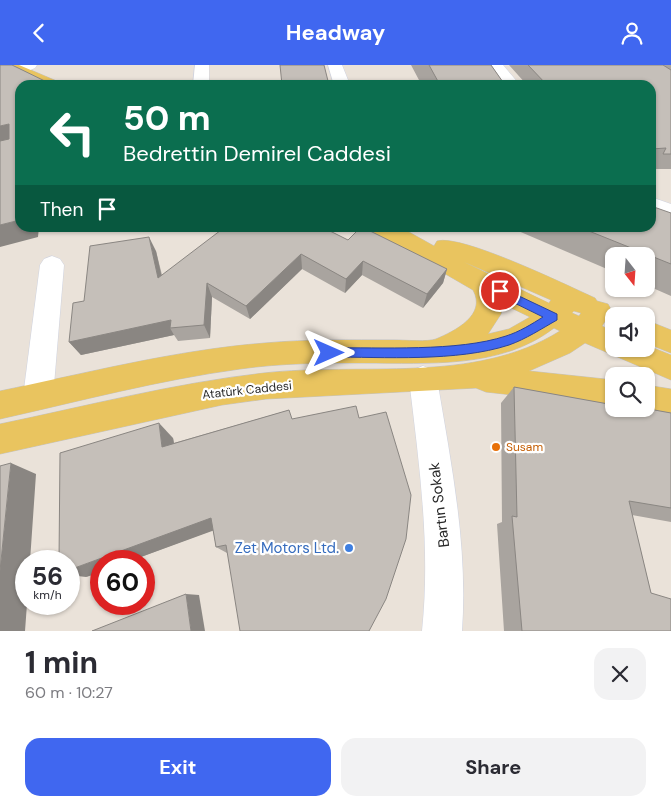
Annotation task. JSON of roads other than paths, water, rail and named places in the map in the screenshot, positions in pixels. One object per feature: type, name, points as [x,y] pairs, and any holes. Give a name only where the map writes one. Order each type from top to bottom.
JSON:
[{"type":"main road","points":[[18,67],[43,80]]},
{"type":"main road","points":[[390,232],[482,283],[598,320]]},
{"type":"main road","points":[[401,232],[488,262],[562,307]]},
{"type":"main road","points":[[427,365],[485,321],[490,303],[482,283]]},
{"type":"main road","name":"Atatürk Caddesi","points":[[0,439],[222,392],[427,365],[468,348],[508,341],[531,330],[562,307]]},
{"type":"main road","name":"Atatürk Caddesi","points":[[0,405],[177,367],[273,353],[427,365],[469,377],[506,369],[533,358],[560,345],[598,320]]},
{"type":"main road","points":[[655,335],[671,342]]},
{"type":"main road","points":[[645,357],[671,368]]},
{"type":"main road","points":[[469,377],[605,392]]},
{"type":"main road","points":[[655,400],[671,403]]},
{"type":"street","points":[[201,80],[202,65]]},
{"type":"street","points":[[335,65],[340,80]]},
{"type":"street","points":[[495,65],[508,80]]},
{"type":"street","points":[[656,206],[671,212]]},
{"type":"street","points":[[38,397],[52,265]]},
{"type":"street","name":"Bartın Sokak","points":[[427,365],[444,536],[446,572],[442,631]]},
{"type":"place","name":"Susam","points":[[496,447]]},
{"type":"place","name":"Zet Motors Ltd.","points":[[349,548]]}]
